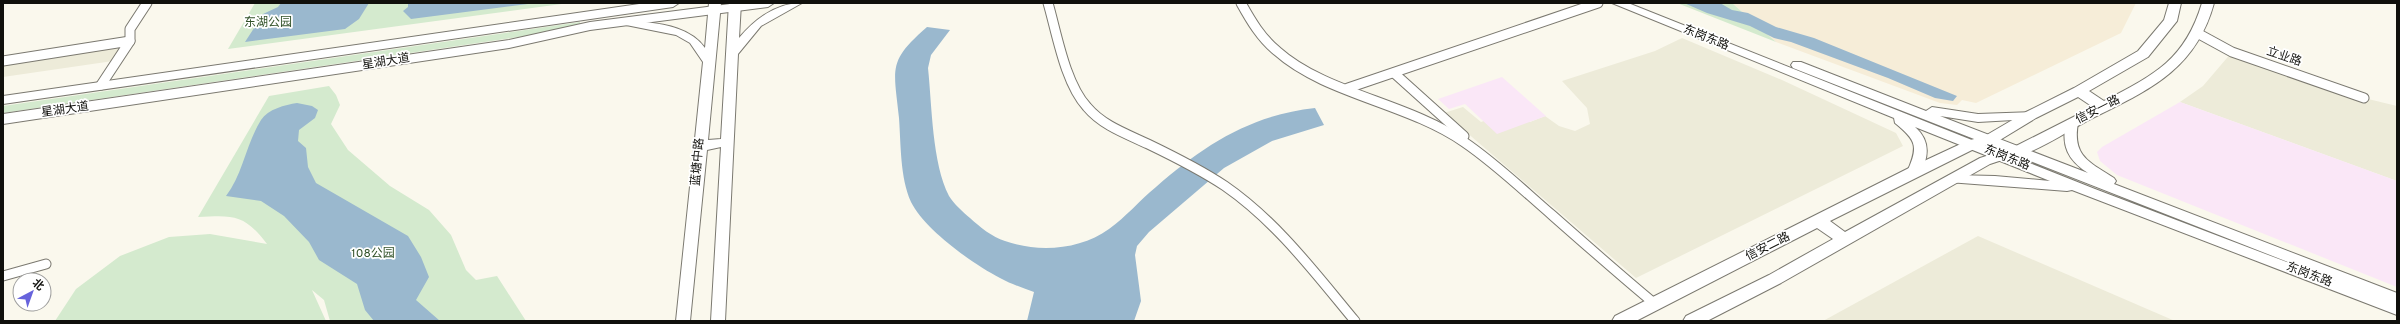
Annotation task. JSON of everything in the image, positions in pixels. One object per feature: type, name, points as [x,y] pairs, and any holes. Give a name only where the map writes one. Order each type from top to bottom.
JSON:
[{"type":"main road","name":"星湖大道","points":[[3,119],[509,44],[646,5],[673,3]]},
{"type":"main road","name":"星湖大道","points":[[3,100],[101,85],[591,20],[626,22],[715,6],[768,3]]},
{"type":"main road","points":[[732,55],[757,24],[796,3]]},
{"type":"main road","name":"东岗东路","points":[[1618,3],[1890,106]]},
{"type":"main road","name":"东岗东路","points":[[1639,3],[1934,124],[1972,144],[1998,155],[2129,195],[2397,299]]},
{"type":"main road","points":[[1914,172],[1972,144],[1990,140],[2031,115],[2079,91],[2143,54],[2170,21],[2175,3]]},
{"type":"main road","name":"信安一路","points":[[1953,179],[1998,155],[2018,151],[2138,90],[2166,71],[2184,56],[2199,34],[2208,3]]},
{"type":"main road","points":[[718,321],[735,5]]},
{"type":"main road","name":"蓝塘中路","points":[[683,321],[699,148],[715,6]]},
{"type":"main road","points":[[626,22],[679,32],[694,41],[708,61]]},
{"type":"main road","points":[[2079,91],[2104,106]]},
{"type":"main road","points":[[1890,106],[1978,118],[2031,115]]},
{"type":"main road","points":[[1890,106],[1921,142],[1921,158],[1914,172]]},
{"type":"main road","points":[[2072,123],[2068,144],[2076,158],[2129,195]]},
{"type":"main road","name":"东岗东路","points":[[1934,124],[1990,140],[2018,151],[2090,192],[2397,310]]},
{"type":"main road","points":[[699,148],[715,142],[728,143]]},
{"type":"main road","name":"信安二路","points":[[1621,321],[1914,172]]},
{"type":"main road","points":[[1692,321],[1775,279],[1953,179],[2033,183],[2090,192]]},
{"type":"main road","points":[[1819,221],[1845,240]]},
{"type":"street","points":[[101,85],[130,41],[130,29],[147,3]]},
{"type":"street","points":[[1048,3],[1082,102],[1104,122],[1210,178],[1238,196],[1270,224],[1355,321]]},
{"type":"street","points":[[1241,3],[1260,35],[1282,56],[1315,75],[1409,111],[1451,133],[1491,161]]},
{"type":"street","points":[[1348,88],[1598,3]]},
{"type":"street","name":"立业路","points":[[2199,34],[2232,52],[2364,98]]},
{"type":"street","points":[[3,61],[130,41]]},
{"type":"street","points":[[1394,73],[1599,258],[1655,304]]},
{"type":"street","points":[[3,276],[46,264]]},
{"type":"shaded area","points":[[1732,3],[2136,3],[2121,33],[1976,103],[1962,100],[1957,105],[1940,103],[1776,42]]},
{"type":"shaded area","points":[[1682,38],[1782,80],[1896,133],[1903,146],[1636,278],[1444,113],[1463,107],[1481,122],[1517,110],[1530,122],[1545,116],[1559,126],[1575,131],[1590,124],[1587,108],[1562,81],[1655,51]]},
{"type":"shaded area","points":[[124,41],[113,61],[3,77],[3,59]]},
{"type":"shaded area","points":[[2232,52],[2364,98],[2397,106],[2397,181],[2180,102],[2203,86]]},
{"type":"shaded area","points":[[1502,77],[1546,116],[1497,134],[1465,104],[1449,109],[1438,99]]},
{"type":"shaded area","points":[[2180,102],[2397,181],[2397,287],[2117,175],[2100,161],[2097,152],[2102,147]]},
{"type":"shaded area","points":[[1978,236],[2175,321],[1823,321]]},
{"type":"green space","name":"东湖公园","points":[[255,3],[569,3],[228,49]]},
{"type":"green space","points":[[1677,3],[1732,3],[1776,42]]},
{"type":"green space","points":[[580,22],[580,24],[532,35],[3,113],[3,106]]},
{"type":"green space","name":"108公园","points":[[329,86],[336,95],[340,105],[331,124],[348,150],[390,186],[429,210],[451,235],[466,270],[476,280],[497,276],[526,321],[330,321],[324,300],[312,290],[326,321],[55,321],[76,289],[120,256],[169,237],[210,234],[267,244],[252,227],[237,218],[221,216],[198,217],[269,96]]},
{"type":"water","points":[[281,3],[369,3],[359,19],[345,29],[245,42],[263,14],[278,7]]},
{"type":"water","points":[[408,3],[536,3],[411,19],[403,11],[408,7]]},
{"type":"water","points":[[1684,3],[1720,3],[1732,10],[1748,13],[1776,27],[1814,38],[1957,96],[1953,101],[1935,98],[1888,78],[1791,42],[1774,38],[1750,26],[1707,13]]},
{"type":"water","points":[[927,27],[950,30],[931,55],[928,68],[936,151],[943,183],[953,202],[978,225],[995,237],[1018,245],[1045,248],[1058,247],[1072,245],[1098,236],[1109,229],[1150,192],[1192,158],[1230,134],[1249,125],[1270,117],[1315,108],[1324,125],[1272,141],[1224,168],[1149,232],[1137,246],[1135,255],[1141,301],[1134,321],[1027,321],[1034,292],[1008,282],[989,272],[938,235],[918,213],[907,192],[902,161],[895,76],[896,67],[899,58],[905,49]]},
{"type":"water","points":[[297,103],[312,106],[318,110],[315,118],[299,130],[298,141],[306,148],[308,167],[316,183],[408,236],[421,257],[429,277],[416,300],[440,321],[374,321],[365,310],[357,284],[319,260],[309,242],[284,216],[261,201],[226,196],[237,178],[256,129],[264,116],[272,110],[282,106]]}]
